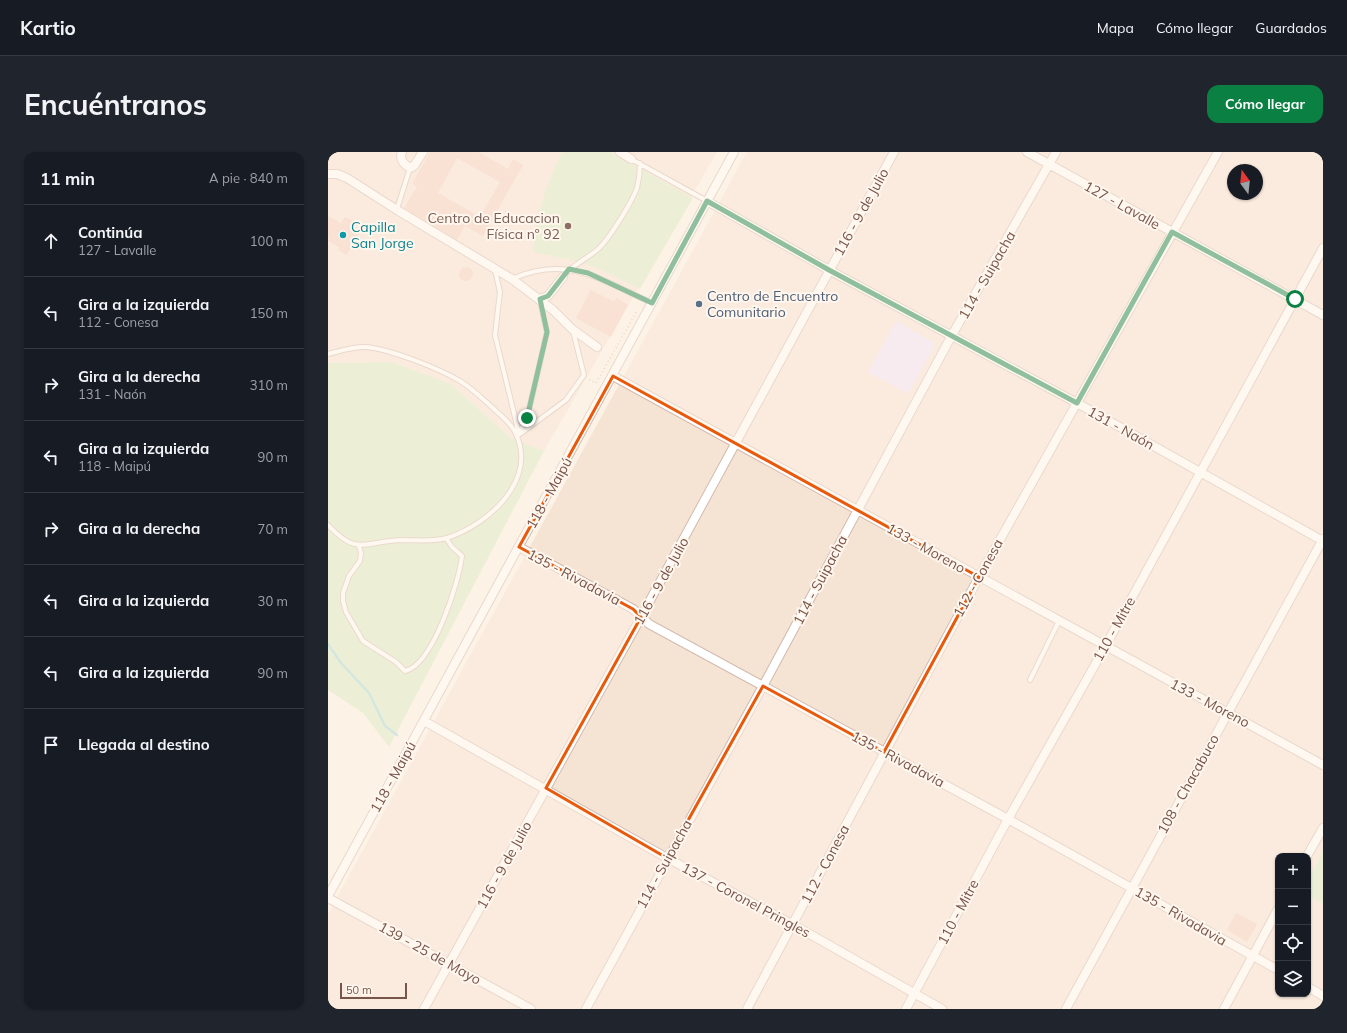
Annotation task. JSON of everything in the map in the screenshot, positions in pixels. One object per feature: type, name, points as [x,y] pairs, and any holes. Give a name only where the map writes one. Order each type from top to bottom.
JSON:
[{"type":"street","points":[[402,152],[401,159],[404,164],[410,168],[414,166],[423,152]]},
{"type":"street","points":[[620,152],[631,158]]},
{"type":"street","name":"118 - Maipú","points":[[328,897],[734,152]]},
{"type":"street","name":"116 - 9 de Julio","points":[[424,1009],[736,444],[894,152]]},
{"type":"street","name":"127 - Lavalle","points":[[1027,152],[1323,314]]},
{"type":"street","name":"114 - Suipacha","points":[[586,1009],[667,858],[764,686],[952,335],[1056,152]]},
{"type":"street","name":"112 - Conesa","points":[[747,1009],[979,576],[1218,152]]},
{"type":"street","points":[[328,174],[337,174],[347,178],[396,210],[512,279],[540,299],[572,329],[597,347]]},
{"type":"street","name":"131 - Naón","points":[[707,201],[829,270],[1077,403],[1323,540]]},
{"type":"street","name":"110 - Mitre","points":[[906,1009],[1008,818],[1105,647],[1323,248]]},
{"type":"street","points":[[540,299],[548,296],[563,277]]},
{"type":"street","name":"133 - Moreno","points":[[613,376],[979,576],[1105,647],[1323,765]]},
{"type":"street","name":"108 - Chacabuco","points":[[1066,1009],[1227,712],[1323,540]]},
{"type":"street","name":"135 - Rivadavia","points":[[519,547],[633,609],[649,624],[1008,818],[1275,968]]},
{"type":"street","name":"137 - Coronel Pringles","points":[[424,721],[546,788],[667,858],[792,924],[942,1009]]},
{"type":"street","points":[[1309,853],[1323,828]]},
{"type":"street","name":"139 - 25 de Mayo","points":[[328,897],[531,1009]]},
{"type":"street","points":[[1224,1009],[1275,914]]},
{"type":"street","points":[[1311,989],[1323,996]]},
{"type":"lane","points":[[631,158],[707,201]]},
{"type":"lane","points":[[563,277],[569,269],[586,258],[604,243],[636,190],[640,177],[640,163]]},
{"type":"lane","points":[[396,210],[410,168]]},
{"type":"lane","points":[[328,525],[341,539],[347,543],[359,546],[400,540],[432,540],[446,538],[481,520],[508,496],[518,476],[521,462],[521,451],[495,335],[500,292],[494,268]]},
{"type":"lane","points":[[512,279],[544,270],[569,269],[588,273],[652,303]]},
{"type":"lane","points":[[518,435],[527,418],[547,332],[540,299]]},
{"type":"lane","points":[[518,435],[566,400],[584,375],[572,329]]},
{"type":"lane","points":[[328,354],[367,347],[394,354],[432,368],[459,381],[476,392],[508,422],[518,435]]},
{"type":"lane","points":[[359,546],[361,553],[360,561],[348,576],[344,593],[343,601],[346,612],[363,641],[396,662],[405,671],[418,665],[429,649],[439,629],[460,576],[462,556],[452,547],[446,538]]},
{"type":"lane","points":[[1030,680],[1059,621]]},
{"type":"highlighted area","points":[[613,376],[979,577],[884,752],[763,686],[667,858],[546,788],[641,617],[633,609],[519,547]]},
{"type":"shaded area","points":[[328,152],[717,152],[544,451],[511,438],[451,384],[392,362],[328,363]]},
{"type":"shaded area","points":[[747,152],[1323,152],[1323,1009],[328,1009],[328,914]]},
{"type":"shaded area","points":[[896,321],[933,342],[934,347],[908,394],[868,372]]},
{"type":"green space","points":[[562,152],[610,152],[693,198],[640,289],[602,270],[581,262],[533,252],[539,212],[551,177]]},
{"type":"green space","points":[[392,362],[451,384],[511,438],[544,451],[389,747],[363,713],[328,690],[328,363]]},
{"type":"green space","points":[[1323,852],[1323,904],[1311,897],[1311,874]]},
{"type":"building","points":[[430,152],[478,152],[508,169],[513,159],[523,165],[483,236],[465,226],[457,240],[404,208],[417,187],[412,184]],"holes":[[[457,158],[500,182],[480,217],[438,193]]]},
{"type":"building","name":"Capilla San Jorge","points":[[328,216],[341,223],[345,217],[357,223],[353,230],[359,233],[347,255],[338,250],[340,248],[328,241],[330,238],[328,236]]},
{"type":"building","points":[[463,267],[469,267],[473,271],[473,277],[469,281],[463,281],[459,277],[459,271]]},
{"type":"building","points":[[591,290],[614,302],[616,298],[628,305],[611,337],[576,318]]},
{"type":"building","points":[[1236,913],[1257,924],[1247,942],[1227,930]]},
{"type":"waterway","points":[[328,644],[341,663],[369,693],[385,726],[397,735]]},
{"type":"place","name":"Centro de Educacion Física nº 92","points":[[568,226]]},
{"type":"place","name":"Capilla San Jorge","points":[[343,235]]},
{"type":"place","name":"Centro de Encuentro Comunitario","points":[[699,304]]},
{"type":"route","points":[[527,418],[547,332],[540,299],[548,296],[556,288],[569,269],[588,273],[652,303],[707,201],[829,270],[1077,403],[1172,232],[1295,299]]}]
